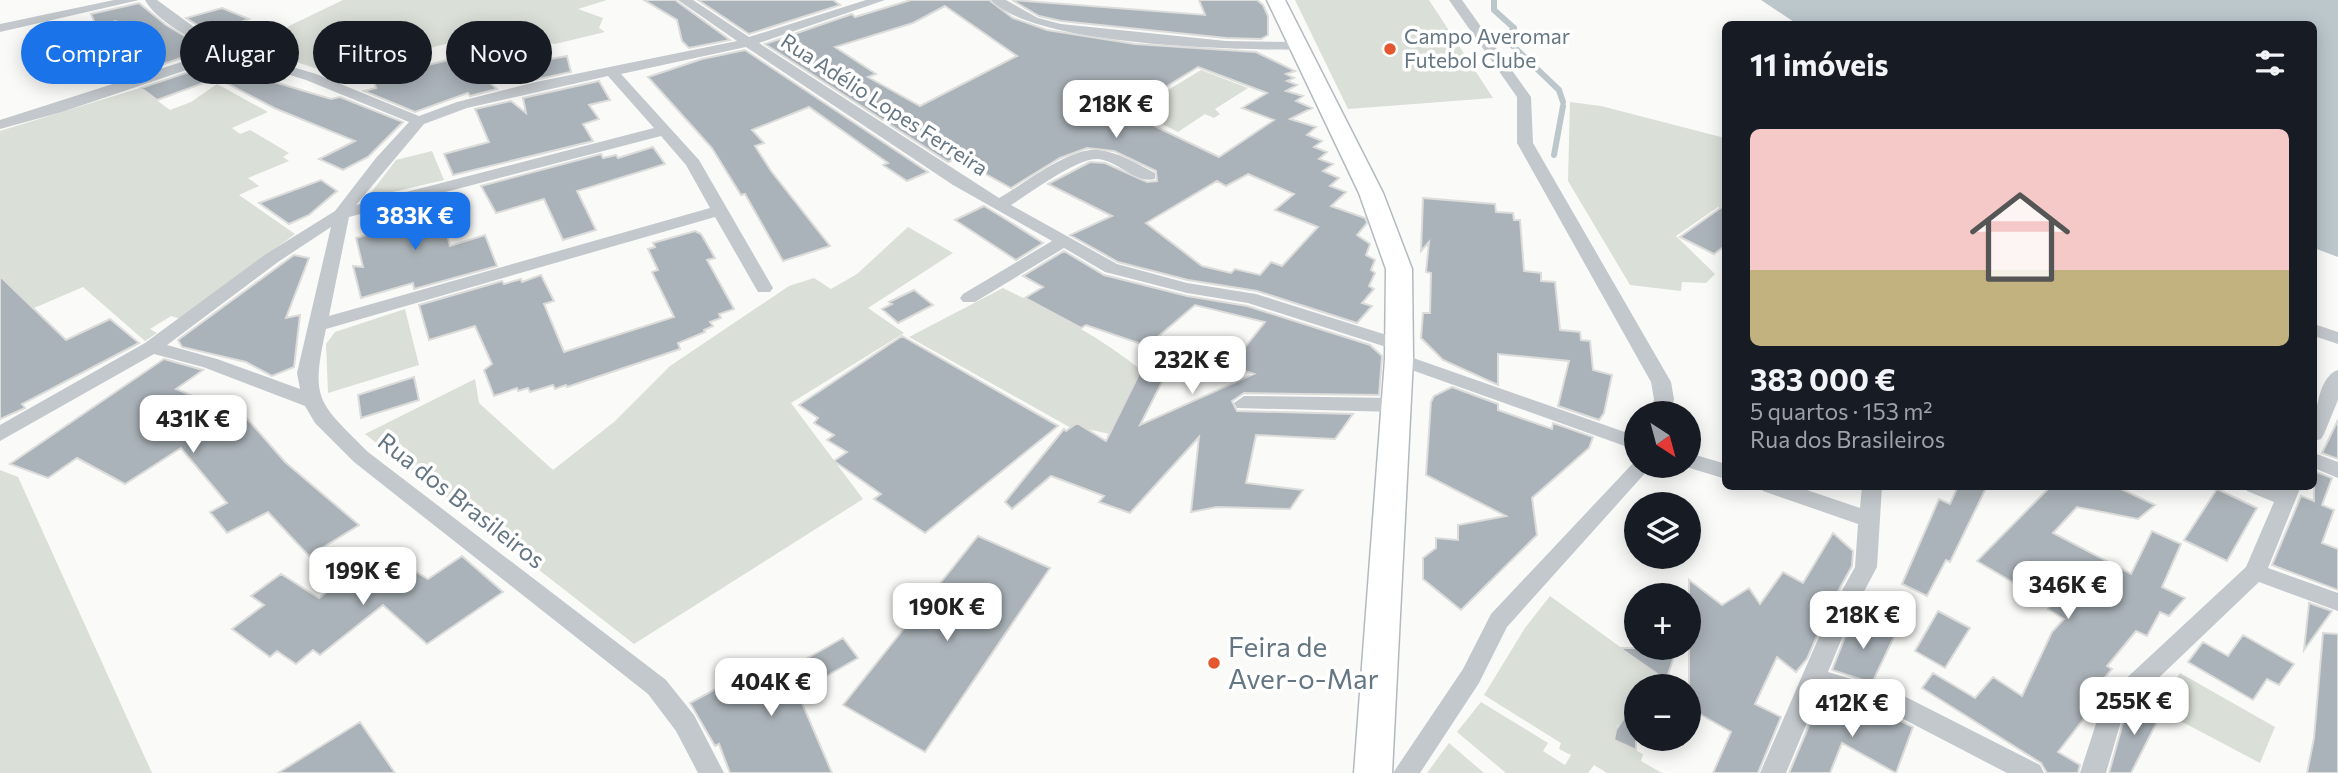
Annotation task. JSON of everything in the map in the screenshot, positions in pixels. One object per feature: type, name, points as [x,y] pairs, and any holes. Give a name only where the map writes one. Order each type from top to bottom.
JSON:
[{"type":"street","points":[[0,28],[133,0]]},
{"type":"street","points":[[150,0],[180,23]]},
{"type":"street","name":"Rua Adélio Lopes Ferreira","points":[[684,0],[999,205],[1111,268],[1187,288],[1251,298],[1624,438]]},
{"type":"street","points":[[312,401],[307,373],[339,236],[341,214],[382,161],[419,121],[463,105],[536,86],[747,43],[879,0]]},
{"type":"street","points":[[997,0],[1033,21],[1060,28],[1226,45],[1296,46]]},
{"type":"street","points":[[1276,0],[1296,46],[1371,193],[1399,270],[1399,352],[1373,773]]},
{"type":"street","points":[[1455,0],[1524,97],[1525,143],[1661,382],[1664,401]]},
{"type":"street","points":[[0,125],[180,68]]},
{"type":"street","points":[[612,72],[693,163],[764,288]]},
{"type":"street","points":[[299,73],[419,121]]},
{"type":"street","points":[[0,434],[152,347],[272,258],[341,214],[662,131]]},
{"type":"street","points":[[999,205],[1082,156],[1095,153],[1106,155],[1149,176]]},
{"type":"street","points":[[316,326],[722,210]]},
{"type":"street","points":[[970,298],[1063,243]]},
{"type":"street","points":[[2317,331],[2338,338]]},
{"type":"street","points":[[152,347],[210,363],[312,401]]},
{"type":"street","points":[[2317,422],[2338,376]]},
{"type":"street","name":"Rua dos Brasileiros","points":[[312,401],[322,418],[361,457],[657,687],[685,723],[711,773]]},
{"type":"street","points":[[1244,403],[1396,405]]},
{"type":"street","points":[[2317,461],[2338,471]]},
{"type":"street","points":[[1701,464],[1722,471]]},
{"type":"street","points":[[1406,773],[1471,676],[1499,621],[1629,478]]},
{"type":"street","points":[[1782,490],[1870,520]]},
{"type":"street","points":[[1773,773],[1813,677],[1866,567],[1872,490]]},
{"type":"street","points":[[2093,773],[2113,706],[2255,572],[2288,493]]},
{"type":"street","points":[[2255,572],[2338,603]]},
{"type":"street","points":[[1813,677],[1889,700],[2031,773]]},
{"type":"shaded area","points":[[343,0],[607,0],[578,9],[603,18],[599,28],[605,32],[555,44],[552,43],[552,21],[446,21],[446,44],[432,48],[432,21],[313,21],[313,67],[299,63],[299,21]]},
{"type":"shaded area","name":"Campo Averomar Futebol Clube","points":[[1295,0],[1429,0],[1493,98],[1348,109]]},
{"type":"shaded area","points":[[1761,0],[2338,0],[2338,257],[2317,249],[2317,21],[1792,21]]},
{"type":"shaded area","points":[[1201,70],[1248,88],[1215,109],[1220,114],[1214,118],[1205,114],[1178,132],[1135,110]]},
{"type":"shaded area","points":[[217,84],[268,112],[232,128],[240,134],[250,130],[289,153],[283,157],[289,161],[248,178],[259,186],[239,195],[295,234],[181,319],[171,316],[150,329],[157,333],[145,341],[83,287],[34,308],[0,276],[0,131],[140,88],[170,110],[191,102]]},
{"type":"shaded area","points":[[1570,102],[1601,106],[1722,137],[1722,209],[1718,207],[1676,236],[1715,274],[1706,283],[1682,282],[1681,291],[1630,285],[1568,181]]},
{"type":"shaded area","points":[[432,151],[444,180],[367,198],[396,160]]},
{"type":"shaded area","points":[[908,227],[953,253],[868,308],[904,333],[791,403],[863,499],[634,644],[365,434],[475,379],[479,403],[553,470],[614,422],[670,366],[789,286],[814,278],[831,289],[857,274]]},
{"type":"shaded area","points":[[1003,288],[1092,335],[1141,370],[1110,434],[1087,429],[1077,423],[1071,428],[909,337]]},
{"type":"shaded area","points":[[405,309],[419,365],[328,393],[326,344],[335,332]]},
{"type":"shaded area","points":[[0,470],[18,477],[152,773],[0,773]]},
{"type":"shaded area","points":[[1550,596],[1624,650],[1624,660],[1638,660],[1656,673],[1624,674],[1624,728],[1617,725],[1614,740],[1624,745],[1624,751],[1643,754],[1641,761],[1662,773],[1607,773],[1594,765],[1588,773],[1506,773],[1457,732],[1481,702],[1548,743],[1543,751],[1565,765],[1571,755],[1559,749],[1561,743],[1484,695],[1525,628]]},
{"type":"shaded area","points":[[2180,673],[2275,727],[2260,763],[2154,707]]},
{"type":"shaded area","points":[[1449,743],[1484,773],[1427,773]]},
{"type":"building","points":[[644,0],[675,0],[730,40],[689,48],[682,41],[677,20]]},
{"type":"building","points":[[698,0],[833,0],[840,5],[749,34]]},
{"type":"building","points":[[911,0],[989,0],[1013,18],[1047,30],[1135,44],[1256,52],[1295,71],[1286,74],[1294,78],[1287,81],[1297,85],[1286,91],[1303,96],[1296,101],[1312,108],[1290,119],[1316,127],[1307,135],[1322,141],[1314,147],[1327,152],[1319,159],[1333,164],[1323,171],[1339,178],[1330,186],[1346,192],[1331,206],[1365,218],[1367,223],[1357,235],[1370,244],[1366,255],[1375,260],[1371,270],[1375,273],[1369,286],[1374,289],[1362,303],[1372,306],[1357,323],[1257,291],[1188,280],[1118,262],[1070,235],[1112,216],[1048,184],[1090,162],[1105,163],[1147,182],[1157,181],[1156,171],[1114,151],[1087,148],[1060,158],[1011,188],[957,158],[948,162],[765,44],[852,14],[855,17]],"holes":[[[945,6],[1017,56],[920,106],[868,77],[876,74],[835,47],[913,23]],[[1198,67],[1267,93],[1242,108],[1274,120],[1219,157],[1125,112]],[[1248,174],[1294,194],[1275,210],[1318,227],[1282,266],[1271,262],[1260,275],[1235,269],[1231,273],[1202,266],[1146,223],[1217,181],[1226,186]]]},
{"type":"building","points":[[1012,0],[1205,15],[1199,0],[1257,0],[1263,5],[1268,16],[1268,35],[1261,39],[1226,38],[1061,21],[1039,16]]},
{"type":"building","points":[[139,3],[161,21],[94,21],[91,14]]},
{"type":"building","points":[[222,8],[249,19],[191,21],[186,18]]},
{"type":"building","points":[[166,25],[180,33],[180,58],[166,63]]},
{"type":"building","points":[[745,50],[928,172],[907,181],[883,165],[888,163],[809,107],[752,130],[764,143],[755,146],[771,171],[830,246],[783,261],[745,194],[741,195],[712,148],[648,77],[702,59]]},
{"type":"building","points":[[567,56],[571,72],[552,76],[552,59]]},
{"type":"building","points":[[446,61],[446,84],[491,84],[497,89],[470,96],[468,93],[415,112],[364,91],[376,88],[375,84],[432,84],[432,64]]},
{"type":"building","points":[[180,75],[180,84],[201,84],[157,100],[141,88],[166,84],[166,80]]},
{"type":"building","points":[[599,81],[610,100],[589,105],[599,119],[583,124],[593,141],[453,175],[444,154],[489,142],[475,109],[511,101],[526,113],[523,98]]},
{"type":"building","points":[[228,84],[281,84],[331,99],[340,97],[403,122],[368,157],[343,170],[319,159],[355,141],[274,108]]},
{"type":"building","points":[[653,147],[665,164],[577,191],[596,230],[563,240],[544,199],[496,213],[481,186],[601,154],[603,158],[616,155],[618,158]]},
{"type":"building","points":[[321,180],[337,191],[309,215],[289,224],[259,203]]},
{"type":"building","points":[[1423,198],[1495,204],[1496,212],[1513,213],[1514,220],[1520,220],[1524,271],[1541,273],[1541,281],[1555,282],[1560,330],[1580,332],[1581,340],[1590,341],[1593,370],[1612,375],[1604,413],[1599,420],[1558,406],[1569,361],[1498,354],[1498,385],[1443,360],[1421,338],[1423,313],[1430,313],[1431,273],[1426,272],[1429,242],[1421,251]]},
{"type":"building","points":[[438,202],[450,246],[485,235],[497,266],[414,289],[413,283],[361,298],[353,266],[363,267],[356,238],[367,235],[363,221]]},
{"type":"building","points":[[984,206],[1043,243],[1016,260],[955,220]]},
{"type":"building","points":[[1722,207],[1722,248],[1714,254],[1680,237]]},
{"type":"building","points":[[695,231],[701,234],[715,258],[707,260],[734,309],[719,314],[721,318],[710,322],[713,326],[704,330],[705,332],[678,343],[680,349],[567,387],[566,385],[555,389],[553,385],[530,392],[528,388],[518,391],[517,388],[494,396],[484,370],[492,364],[475,326],[429,340],[419,305],[502,281],[504,284],[521,279],[522,282],[541,275],[554,301],[544,304],[564,352],[674,317],[652,272],[658,270],[648,249],[655,247],[653,243]]},
{"type":"building","points":[[1064,251],[1104,275],[1187,296],[1247,306],[1370,345],[1382,356],[1379,395],[1244,393],[1232,401],[1237,411],[1353,414],[1335,439],[1256,435],[1246,483],[1303,490],[1290,509],[1217,507],[1191,512],[1199,437],[1130,513],[1099,502],[1104,496],[1051,476],[1012,509],[1005,502],[1064,429],[1066,431],[1077,423],[1106,441],[1141,370],[1162,382],[1140,425],[1254,374],[1230,366],[1265,322],[1195,305],[1147,346],[1086,325],[1081,328],[1025,298],[1043,287],[1023,276]]},
{"type":"building","points":[[294,255],[309,258],[286,318],[300,315],[294,367],[272,376],[246,362],[182,347],[178,340]]},
{"type":"building","points":[[0,276],[66,340],[110,319],[139,343],[22,404],[25,408],[0,419]]},
{"type":"building","points":[[914,290],[933,305],[898,323],[882,309],[892,304],[889,302]]},
{"type":"building","points":[[902,336],[1058,426],[925,533],[874,499],[881,494],[834,461],[847,452],[827,440],[834,435],[814,423],[818,418],[799,405]]},
{"type":"building","points":[[164,359],[203,370],[176,389],[228,411],[233,408],[243,414],[285,462],[359,525],[309,556],[268,512],[227,533],[210,512],[227,503],[181,448],[125,484],[77,458],[48,478],[10,464]]},
{"type":"building","points":[[414,377],[419,400],[361,418],[358,395]]},
{"type":"building","points":[[1452,387],[1498,404],[1498,410],[1552,429],[1553,423],[1593,437],[1589,448],[1532,498],[1537,535],[1461,610],[1423,579],[1423,558],[1436,548],[1436,538],[1458,540],[1458,525],[1506,516],[1426,475],[1431,402],[1434,396]]},
{"type":"building","points":[[2338,420],[2338,459],[2322,453]]},
{"type":"building","points":[[2317,472],[2332,478],[2322,505],[2334,510],[2322,543],[2338,549],[2338,590],[2272,565],[2301,496],[2314,501]]},
{"type":"building","points":[[1956,490],[1985,490],[1950,562],[1946,560],[1927,596],[1902,584],[1939,499],[1950,504]]},
{"type":"building","points":[[2047,490],[2123,490],[2155,505],[2138,519],[2077,507],[2053,533],[2131,574],[2152,531],[2181,544],[2162,587],[2185,598],[2169,616],[2160,612],[2147,636],[2136,631],[2107,666],[2112,669],[2100,683],[2106,686],[2102,693],[2106,694],[2098,709],[2093,707],[2058,752],[2080,765],[2078,773],[2047,773],[2041,763],[1922,688],[1933,673],[1975,698],[1993,677],[2022,696],[2052,632],[2064,619],[2048,609],[2051,605],[1977,561]]},
{"type":"building","points":[[2216,490],[2257,508],[2227,561],[2184,540]]},
{"type":"building","points":[[1833,533],[1853,551],[1852,566],[1830,606],[1807,659],[1796,672],[1777,657],[1755,704],[1781,717],[1758,773],[1713,773],[1731,732],[1701,715],[1701,674],[1689,674],[1689,660],[1701,660],[1701,589],[1722,605],[1749,588],[1760,604],[1783,572],[1803,583]]},
{"type":"building","points":[[978,536],[1050,568],[925,752],[843,705]]},
{"type":"building","points":[[462,556],[503,592],[427,644],[383,605],[320,655],[313,650],[296,664],[277,651],[270,657],[232,629],[264,605],[251,596],[281,574],[319,598],[358,568],[378,580],[401,563],[428,579]]},
{"type":"building","points":[[2309,603],[2332,611],[2304,650]]},
{"type":"building","points":[[1938,611],[1970,628],[1945,668],[1915,651]]},
{"type":"building","points":[[1853,617],[1894,637],[1872,683],[1832,670]]},
{"type":"building","points":[[2323,633],[2338,634],[2338,773],[2307,773],[2314,738]]},
{"type":"building","points":[[2243,635],[2294,664],[2279,685],[2267,679],[2253,700],[2188,662],[2203,642],[2228,656]]},
{"type":"building","points":[[843,638],[858,658],[809,686],[790,675],[832,773],[730,773],[719,744],[715,746],[690,703],[723,685],[730,694],[785,663],[788,669]]},
{"type":"building","points":[[1637,660],[1673,660],[1668,674],[1657,674]]},
{"type":"building","points":[[1844,699],[1876,709],[1913,727],[1896,773],[1842,743],[1830,773],[1789,773],[1810,723],[1818,714],[1833,722]]},
{"type":"building","points":[[2137,703],[2163,710],[2131,773],[2109,773],[2126,712]]},
{"type":"building","points":[[1624,718],[1624,745],[1614,740],[1616,730]]},
{"type":"building","points":[[360,722],[395,773],[278,773]]},
{"type":"waterway","points":[[1494,0],[1494,10],[1514,28],[1508,36],[1510,43],[1559,90],[1563,102]]},
{"type":"waterway","points":[[1554,155],[1563,106]]},
{"type":"place","name":"Campo Averomar Futebol Clube","points":[[1390,49]]},
{"type":"place","name":"Feira de Aver-o-Mar","points":[[1214,663]]}]
